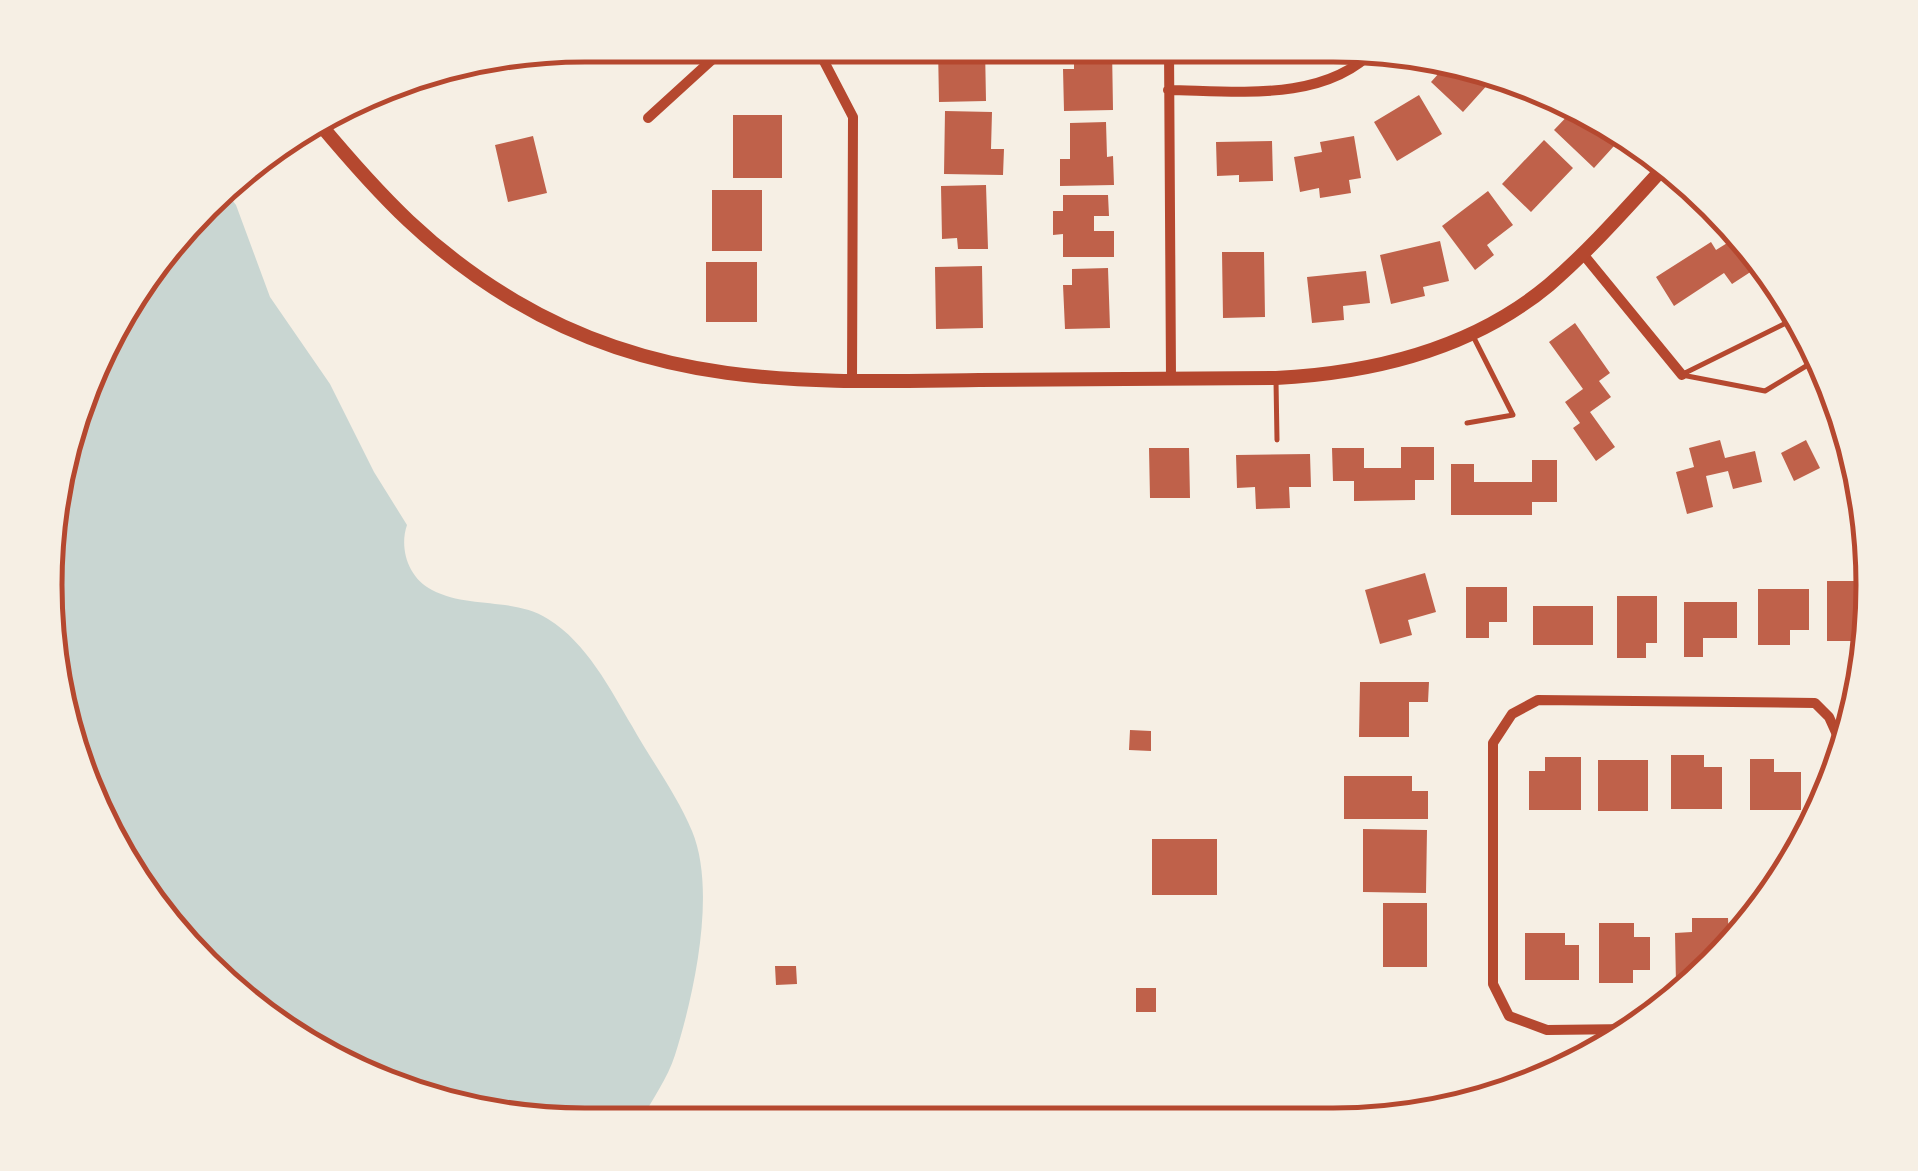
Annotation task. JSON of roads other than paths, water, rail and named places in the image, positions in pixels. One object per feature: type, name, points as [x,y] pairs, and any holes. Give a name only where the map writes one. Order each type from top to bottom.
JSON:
[{"type":"street","points":[[648,118],[709,62]]},
{"type":"street","points":[[824,62],[853,117],[852,382]]},
{"type":"street","points":[[1168,62],[1172,378]]},
{"type":"street","points":[[1168,90],[1265,91],[1313,86],[1357,63]]},
{"type":"street","points":[[326,132],[381,197],[416,230],[515,301],[560,324],[606,344],[708,372],[761,379],[852,382],[1276,378],[1328,376],[1368,369],[1416,356],[1472,333],[1534,296],[1583,254],[1656,175]]},
{"type":"street","points":[[1583,254],[1682,375]]},
{"type":"street","points":[[1608,1029],[1546,1030],[1509,1016],[1493,984],[1493,743],[1512,714],[1538,700],[1816,703],[1830,717],[1835,730]]},
{"type":"lane","points":[[1682,375],[1785,324]]},
{"type":"lane","points":[[1468,423],[1513,415],[1472,333]]},
{"type":"lane","points":[[1682,375],[1765,390],[1807,365]]},
{"type":"lane","points":[[1276,378],[1276,440]]}]
